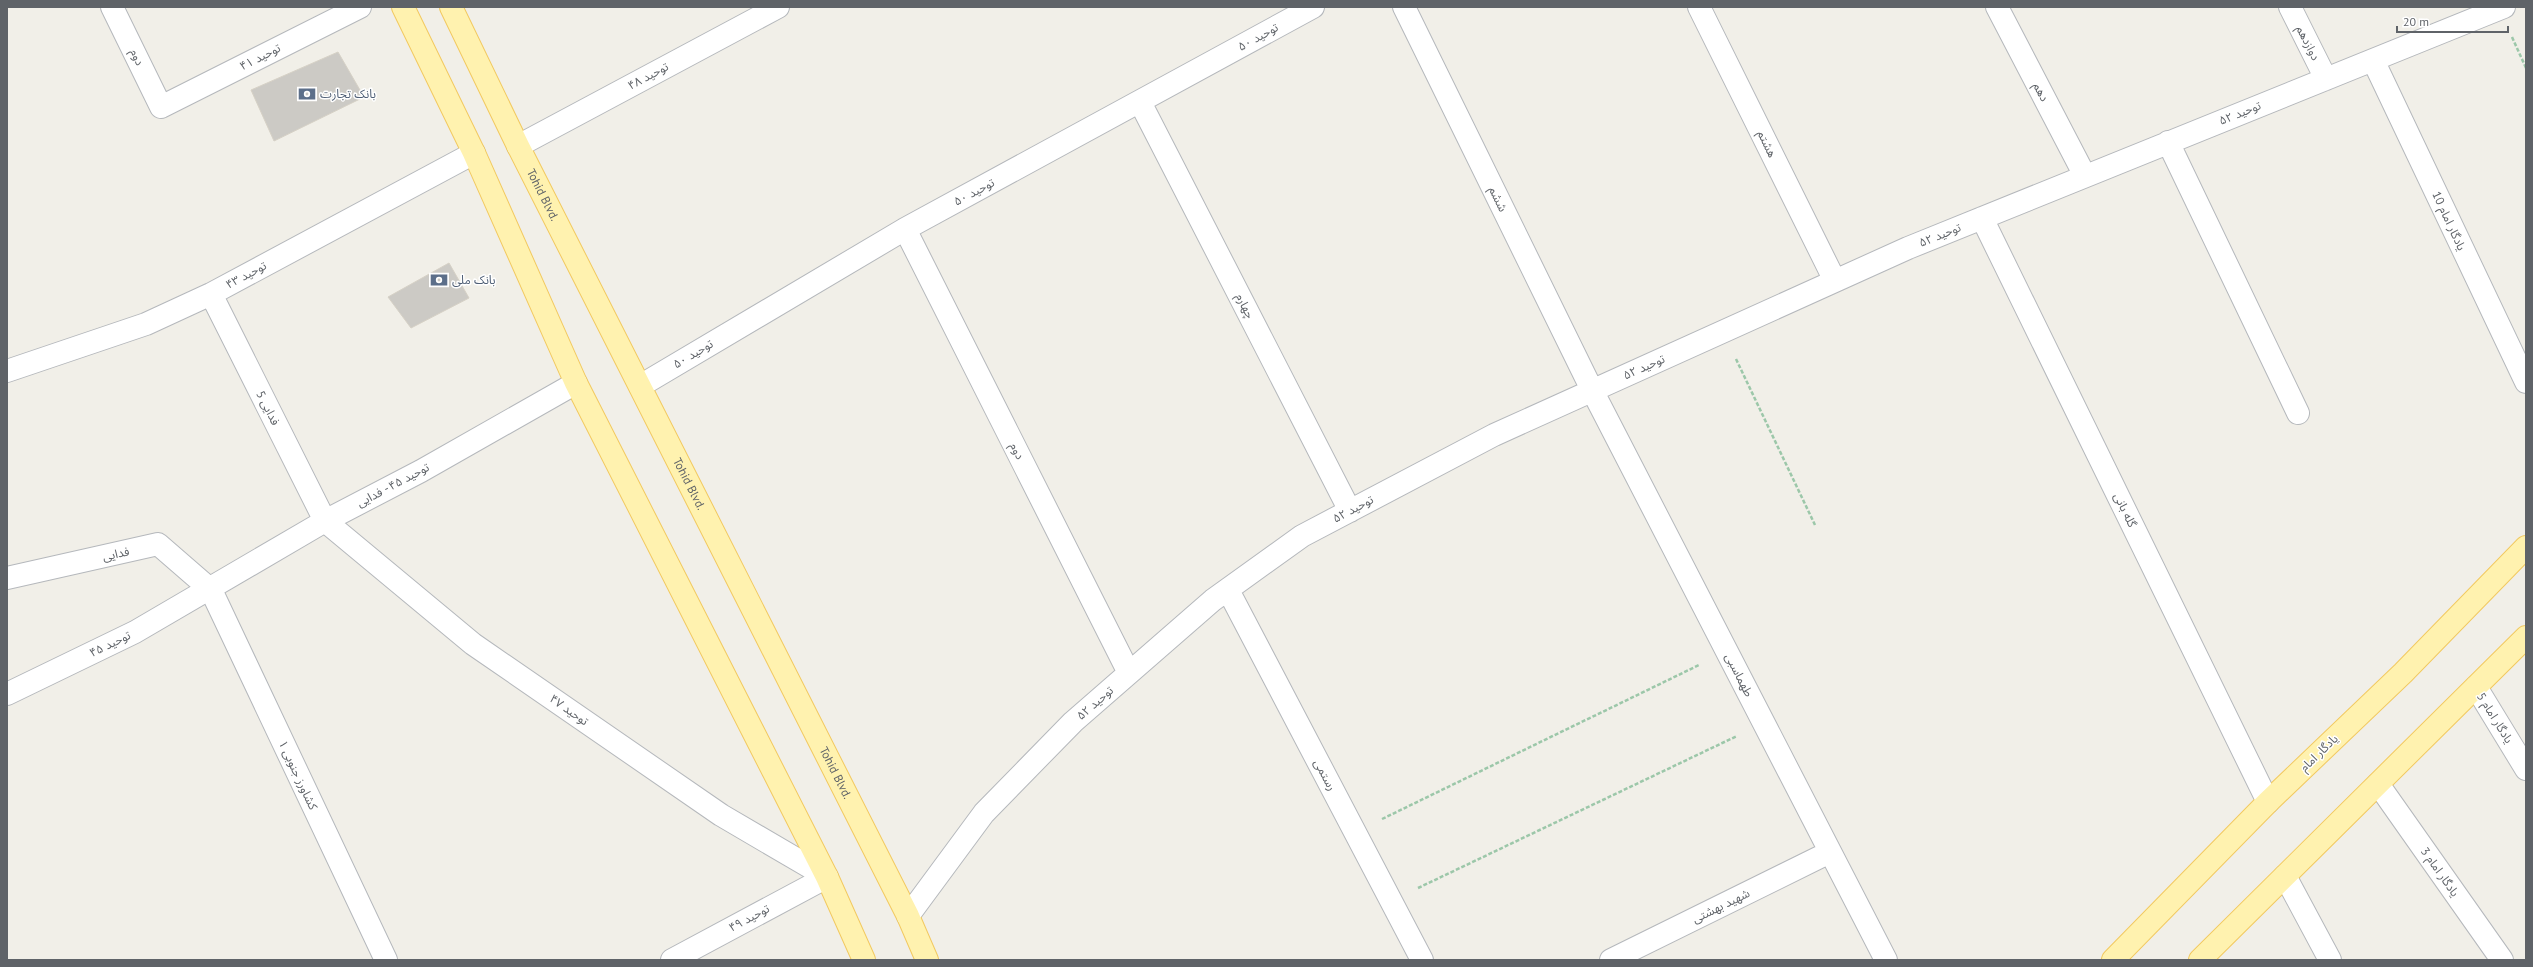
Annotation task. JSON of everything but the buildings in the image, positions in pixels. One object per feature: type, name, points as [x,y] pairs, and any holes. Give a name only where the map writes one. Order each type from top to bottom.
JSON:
[{"type":"main road","points":[[403,7],[474,153],[576,383],[827,877],[864,960]]},
{"type":"main road","name":"Tohid Blvd.","points":[[451,7],[518,146],[908,916],[927,960]]},
{"type":"main road","name":"یادگار امام","points":[[2113,960],[2268,802],[2403,673],[2526,547]]},
{"type":"main road","points":[[2200,960],[2526,637]]},
{"type":"street","name":"دوم","points":[[112,7],[161,107]]},
{"type":"street","name":"توحید ۴۱","points":[[161,107],[360,7]]},
{"type":"street","name":"توحید ۴۸","points":[[518,146],[778,7]]},
{"type":"street","name":"توحید ۵۰","points":[[640,386],[905,229],[1313,7]]},
{"type":"street","name":"ششم","points":[[1404,7],[1592,390]]},
{"type":"street","name":"هشتم","points":[[1699,7],[1835,281]]},
{"type":"street","name":"دهم","points":[[1997,7],[2085,176]]},
{"type":"street","name":"دوازدهم","points":[[2290,7],[2326,79]]},
{"type":"street","name":"توحید ۵۲","points":[[908,916],[984,813],[1073,722],[1228,590],[1302,536],[1494,435],[1835,281],[1982,218],[2504,7]]},
{"type":"street","name":"یادگار امام 10","points":[[2373,60],[2526,382]]},
{"type":"street","name":"چهارم","points":[[1140,102],[1350,511]]},
{"type":"street","points":[[2168,142],[2298,413]]},
{"type":"street","name":"توحید ۴۳","points":[[7,371],[146,324],[211,294],[474,153]]},
{"type":"street","name":"گله بانی","points":[[1982,218],[2268,802]]},
{"type":"street","name":"دوم","points":[[905,229],[1129,673]]},
{"type":"street","name":"فدایی 5","points":[[211,294],[325,521]]},
{"type":"street","name":"توحید ۴۵ - فدایی","points":[[211,590],[325,521],[421,471],[576,383]]},
{"type":"street","name":"طهماسبی","points":[[1592,390],[1886,960]]},
{"type":"street","name":"توحید ۴۷","points":[[325,521],[474,644],[722,815],[827,877]]},
{"type":"street","name":"فدایی","points":[[7,578],[158,544],[211,590]]},
{"type":"street","name":"توحید ۴۵","points":[[7,694],[135,632],[211,590]]},
{"type":"street","name":"کشاورز جنوبی ۱","points":[[211,590],[386,960]]},
{"type":"street","name":"رستمی","points":[[1228,590],[1422,960]]},
{"type":"street","name":"یادگار امام 5","points":[[2476,687],[2526,769]]},
{"type":"street","name":"یادگار امام 3","points":[[2378,784],[2502,960]]},
{"type":"street","name":"شهید بهشتی","points":[[1611,960],[1830,852]]},
{"type":"street","points":[[2285,876],[2330,960]]},
{"type":"street","name":"توحید ۴۹","points":[[672,960],[827,877]]},
{"type":"path","points":[[1723,331],[1815,525]]},
{"type":"path","points":[[1354,832],[1727,651]]},
{"type":"path","points":[[1391,901],[1764,723]]},
{"type":"place","name":"بانک تجارت","points":[[307,94]]},
{"type":"place","name":"بانک ملی","points":[[439,280]]}]
